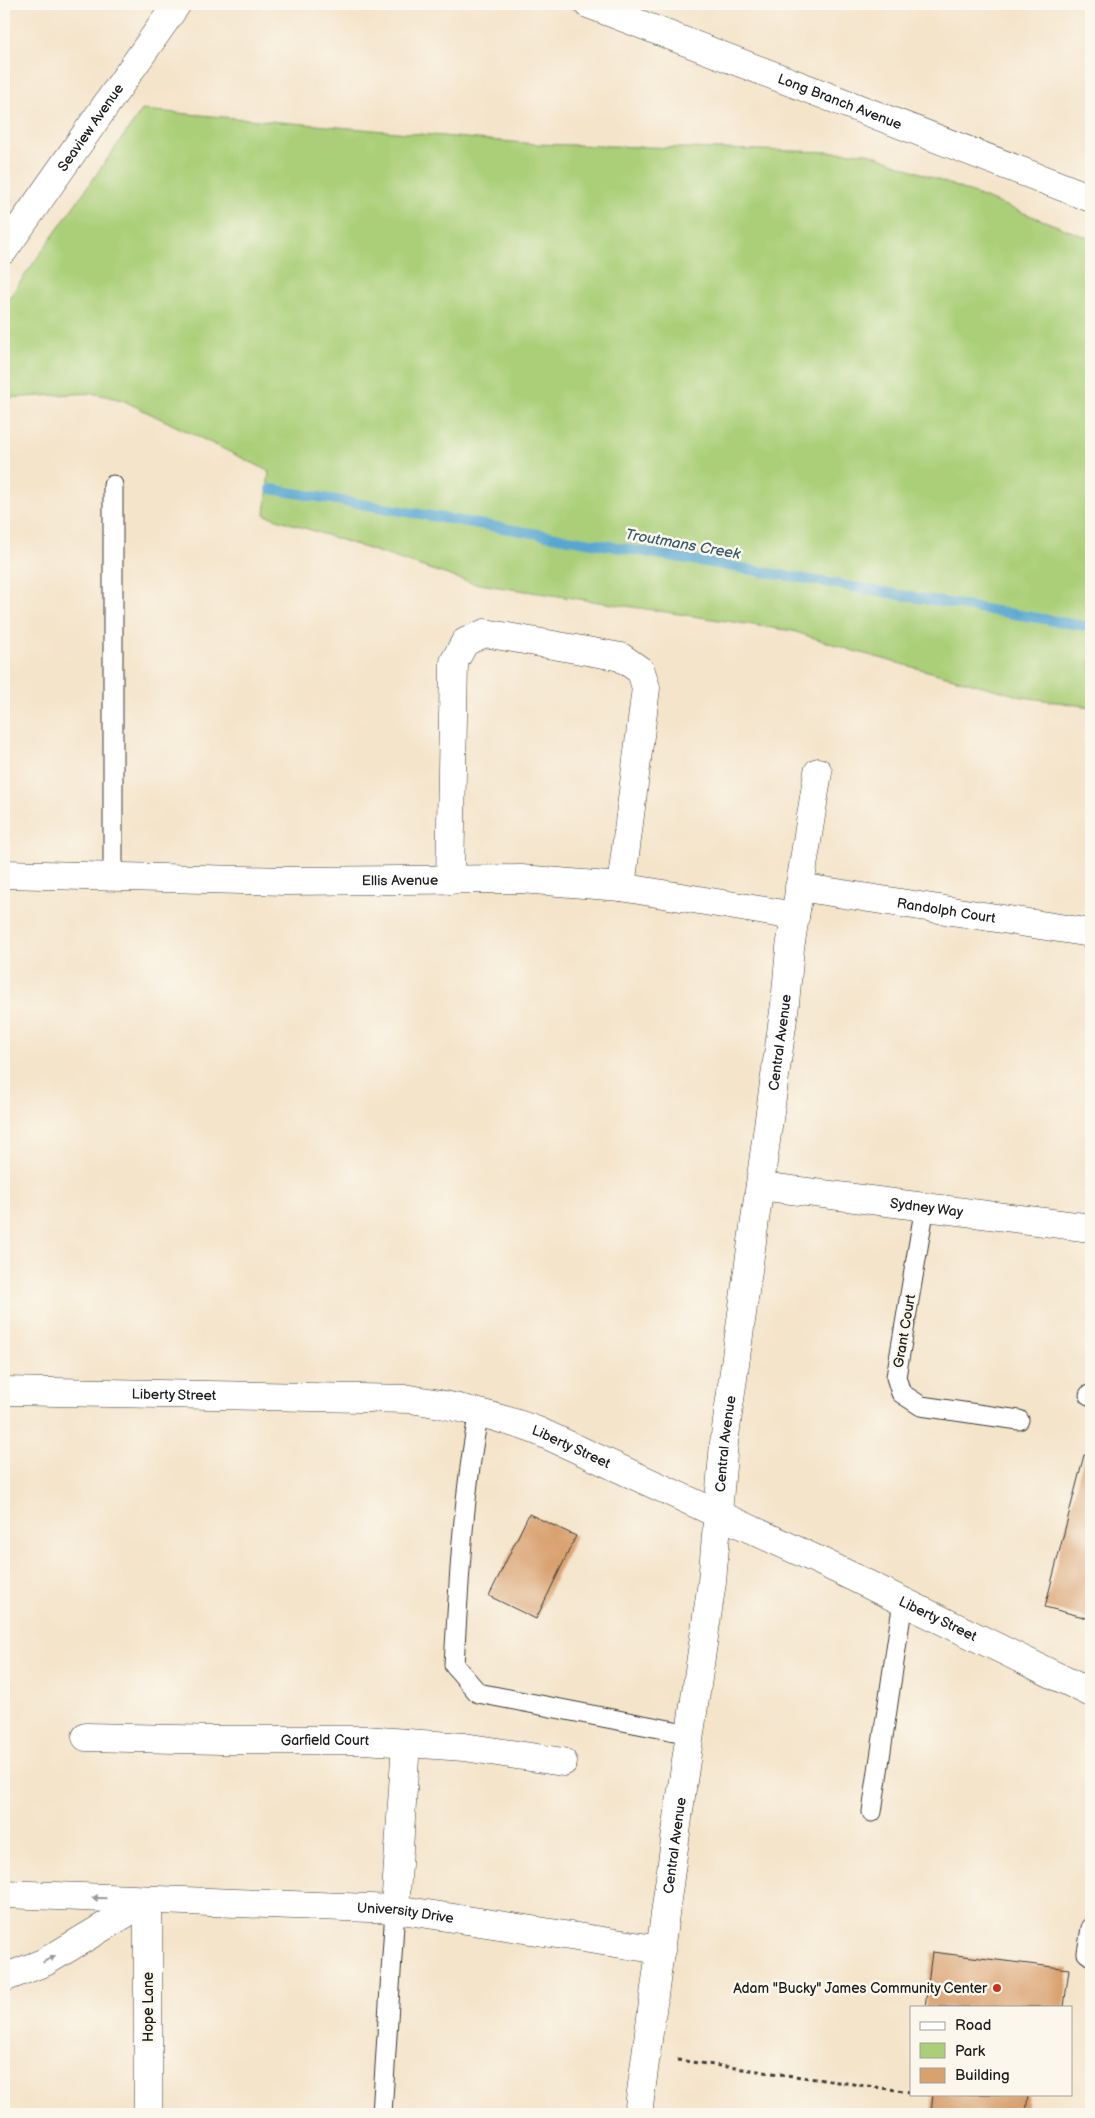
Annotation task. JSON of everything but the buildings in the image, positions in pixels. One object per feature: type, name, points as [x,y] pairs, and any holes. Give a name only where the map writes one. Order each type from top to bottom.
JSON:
[{"type":"street","name":"Seaview Avenue","points":[[4,250],[177,4]]},
{"type":"street","name":"Long Branch Avenue","points":[[588,4],[1091,198]]},
{"type":"street","points":[[450,880],[454,662],[465,642],[485,633],[621,657],[641,672],[646,688],[621,887]]},
{"type":"street","name":"Central Avenue","points":[[638,2114],[712,1582],[724,1444],[785,1004],[795,916],[818,772]]},
{"type":"street","name":"Ellis Avenue","points":[[4,874],[286,881],[521,879],[621,887],[795,916]]},
{"type":"street","name":"Randolph Court","points":[[800,887],[1091,933]]},
{"type":"street","name":"Sydney Way","points":[[760,1186],[1091,1228]]},
{"type":"street","name":"Liberty Street","points":[[4,1391],[410,1399],[479,1412],[538,1430],[822,1562],[1091,1692]]},
{"type":"street","name":"Garfield Court","points":[[86,1737],[221,1740],[365,1740],[464,1747],[563,1762]]},
{"type":"street","points":[[396,1909],[406,1743]]},
{"type":"street","name":"University Drive","points":[[4,1894],[396,1909],[661,1950]]},
{"type":"street","points":[[4,1978],[44,1962],[148,1900]]},
{"type":"street","name":"Hope Lane","points":[[148,1900],[148,2114]]},
{"type":"lane","points":[[113,485],[113,877]]},
{"type":"lane","name":"Grant Court","points":[[925,1206],[896,1377],[901,1394],[921,1406],[1019,1420]]},
{"type":"lane","points":[[479,1412],[461,1541],[454,1665],[478,1693],[690,1734]]},
{"type":"lane","points":[[872,1812],[903,1602]]},
{"type":"lane","points":[[382,2114],[396,1909]]},
{"type":"lane","points":[[1091,1928],[1087,1953],[1091,1956]]},
{"type":"path","points":[[646,2056],[910,2092]]},
{"type":"green space","points":[[142,110],[535,144],[869,153],[1091,239],[1091,707],[1023,697],[854,651],[793,631],[472,583],[265,515],[269,471],[122,400],[92,393],[4,398],[4,305]]},
{"type":"waterway","name":"Troutmans Creek","points":[[271,489],[1091,627]]},
{"type":"place","name":"Adam \"Bucky\" James Community Center","points":[[997,1988]]}]
